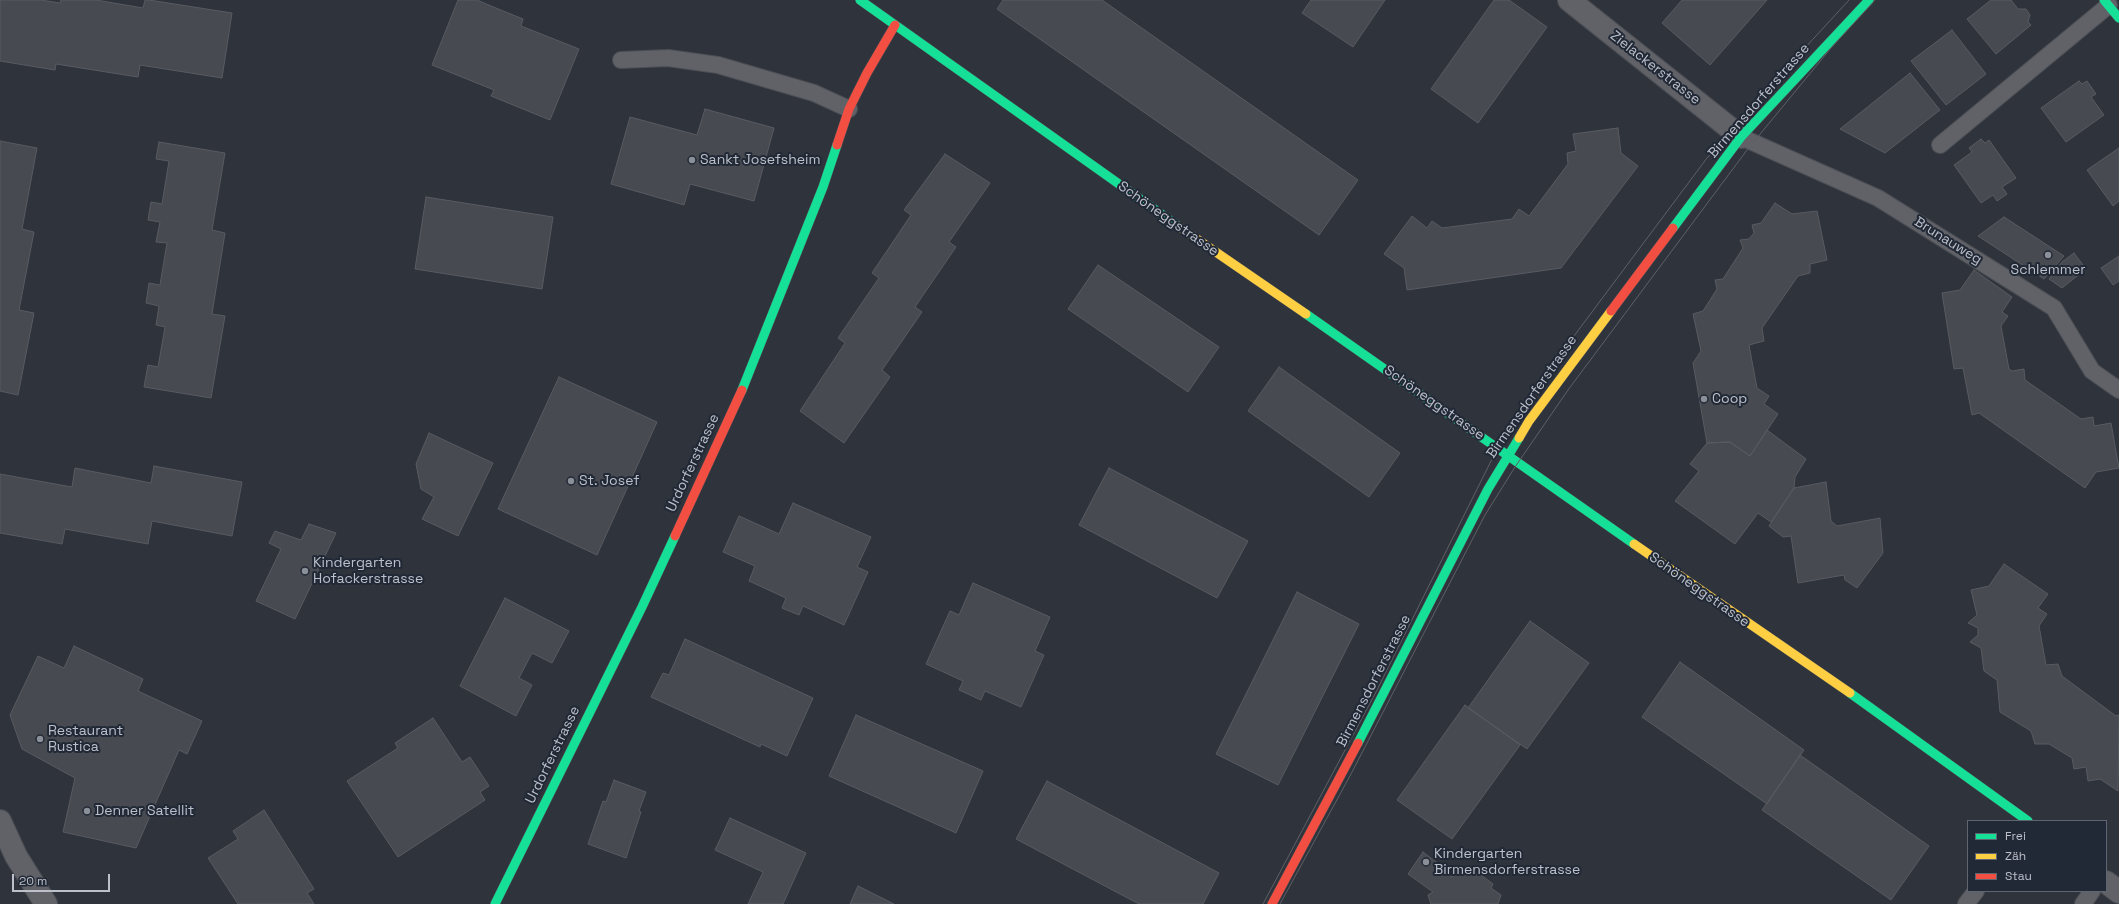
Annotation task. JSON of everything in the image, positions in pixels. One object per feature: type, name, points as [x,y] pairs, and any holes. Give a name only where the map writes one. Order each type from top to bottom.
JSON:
[{"type":"street","name":"Schöneggstrasse","points":[[860,0],[1138,198],[1581,508],[1847,691],[2027,820]]},
{"type":"street","name":"Zielackerstrasse","points":[[1569,0],[1741,137]]},
{"type":"street","name":"Birmensdorferstrasse","points":[[1272,904],[1309,838],[1507,455],[1555,384],[1741,137],[1869,0]]},
{"type":"street","points":[[2106,3],[2119,18]]},
{"type":"street","name":"Urdorferstrasse","points":[[495,904],[642,607],[747,380],[823,187],[849,109],[867,73],[895,25]]},
{"type":"street","points":[[0,821],[16,856],[46,904]]},
{"type":"street","points":[[2107,883],[2119,892]]},
{"type":"lane","points":[[1940,145],[2106,3]]},
{"type":"lane","points":[[621,60],[668,58],[718,65],[814,93],[849,109]]},
{"type":"lane","name":"Brunauweg","points":[[1741,137],[1878,198],[2054,308],[2092,371],[2119,390]]},
{"type":"lane","points":[[1966,904],[1975,892]]},
{"type":"lane","points":[[2083,904],[2091,892]]},
{"type":"building","points":[[0,0],[41,0],[60,3],[61,0],[96,0],[143,8],[145,0],[149,0],[232,13],[222,78],[140,65],[138,77],[56,64],[55,70],[0,61]]},
{"type":"building","points":[[458,0],[477,0],[523,19],[521,26],[579,49],[550,120],[491,96],[494,90],[432,65]]},
{"type":"building","points":[[1003,0],[1102,0],[1358,180],[1319,235],[997,9]]},
{"type":"building","points":[[1311,0],[1385,0],[1353,47],[1302,13]]},
{"type":"building","points":[[1494,0],[1509,0],[1547,27],[1478,123],[1431,89]]},
{"type":"building","points":[[1682,0],[1767,0],[1710,65],[1662,23]]},
{"type":"building","points":[[1991,0],[2011,0],[2018,9],[2026,9],[2030,15],[2028,22],[2031,25],[1996,54],[1967,19]]},
{"type":"building","points":[[1952,30],[1986,74],[1946,105],[1911,61]]},
{"type":"building","points":[[1910,73],[1940,110],[1885,153],[1840,129]]},
{"type":"building","points":[[2079,81],[2082,84],[2087,81],[2096,94],[2091,97],[2104,115],[2066,142],[2041,108]]},
{"type":"building","name":"Sankt Josefsheim","points":[[705,109],[774,128],[754,201],[690,184],[684,205],[611,184],[630,117],[697,135]]},
{"type":"building","points":[[1618,128],[1621,153],[1638,166],[1561,268],[1407,290],[1404,268],[1384,254],[1412,216],[1427,228],[1432,221],[1442,228],[1512,219],[1519,209],[1529,216],[1568,164],[1567,153],[1576,151],[1573,134]]},
{"type":"building","points":[[1981,139],[1985,143],[1989,140],[2016,178],[2002,187],[2007,194],[1997,201],[1993,195],[1981,203],[1954,165],[1972,152],[1969,148]]},
{"type":"building","points":[[0,141],[37,148],[22,229],[34,232],[19,310],[34,313],[18,395],[0,391]]},
{"type":"building","points":[[159,142],[225,153],[212,230],[225,233],[212,314],[225,316],[211,398],[144,387],[148,365],[158,367],[165,327],[156,325],[159,306],[146,303],[149,283],[160,285],[167,243],[156,242],[160,222],[148,220],[151,202],[162,204],[169,161],[156,159]]},
{"type":"building","points":[[2119,148],[2119,201],[2113,206],[2087,170]]},
{"type":"building","points":[[945,154],[990,183],[949,242],[956,247],[915,307],[922,312],[882,370],[890,377],[844,443],[800,411],[845,343],[838,338],[879,278],[872,273],[911,215],[904,210]]},
{"type":"building","points":[[426,197],[553,217],[542,289],[415,269]]},
{"type":"building","points":[[1775,203],[1792,214],[1817,211],[1827,260],[1810,264],[1810,273],[1798,276],[1762,328],[1764,341],[1749,345],[1757,388],[1769,396],[1764,404],[1778,414],[1750,456],[1730,442],[1707,443],[1693,363],[1701,351],[1693,314],[1703,311],[1717,289],[1715,280],[1723,279],[1743,248],[1740,240],[1749,239],[1754,233],[1752,225],[1761,223]]},
{"type":"building","points":[[2004,217],[2064,256],[2044,279],[1978,236]]},
{"type":"building","points":[[2074,253],[2086,269],[2062,288],[2049,279],[2062,262]]},
{"type":"building","points":[[2119,256],[2119,281],[2113,285],[2101,268]]},
{"type":"building","points":[[1098,265],[1219,347],[1188,392],[1068,309]]},
{"type":"building","points":[[1974,270],[2012,297],[2002,312],[2008,316],[2001,326],[2009,369],[2012,371],[2024,369],[2025,380],[2081,419],[2093,417],[2094,426],[2111,423],[2119,468],[2096,472],[2085,488],[1979,413],[1972,415],[1963,368],[1954,369],[1942,293],[1960,290]]},
{"type":"building","points":[[1279,367],[1400,453],[1369,497],[1248,411]]},
{"type":"building","name":"St. Josef","points":[[559,377],[657,422],[597,555],[498,509]]},
{"type":"building","points":[[1767,430],[1806,459],[1795,477],[1794,488],[1771,522],[1758,513],[1735,544],[1675,501],[1699,471],[1690,464],[1707,443],[1730,442],[1750,456]]},
{"type":"building","points":[[429,433],[493,463],[458,536],[422,519],[434,497],[421,489],[416,464]]},
{"type":"building","points":[[154,466],[242,482],[232,536],[152,521],[148,544],[65,529],[62,544],[0,533],[0,474],[72,487],[75,468],[151,483]]},
{"type":"building","points":[[1109,468],[1248,541],[1217,598],[1079,525]]},
{"type":"building","points":[[1826,482],[1831,521],[1837,526],[1880,518],[1883,553],[1857,588],[1845,580],[1844,575],[1798,583],[1791,536],[1783,537],[1769,526],[1794,488]]},
{"type":"building","points":[[793,503],[871,537],[857,567],[868,572],[844,625],[803,606],[799,615],[782,608],[786,598],[749,581],[755,566],[723,552],[739,516],[779,534]]},
{"type":"building","points":[[309,524],[336,533],[295,619],[256,601],[281,549],[269,543],[275,531],[301,540]]},
{"type":"building","points":[[2004,564],[2048,594],[2038,608],[2047,614],[2039,626],[2046,665],[2058,664],[2062,676],[2116,716],[2119,715],[2118,791],[2100,779],[2088,781],[2086,767],[2074,769],[2072,758],[2049,744],[2035,744],[2031,731],[2000,712],[1997,680],[1984,671],[1981,648],[1970,642],[1978,635],[1978,628],[1968,623],[1977,615],[1971,590],[1989,586]]},
{"type":"building","points":[[973,583],[1050,617],[1035,651],[1044,655],[1021,707],[985,691],[981,700],[959,690],[963,681],[926,664],[950,611],[959,615]]},
{"type":"building","points":[[1297,592],[1359,624],[1278,785],[1216,754]]},
{"type":"building","points":[[505,598],[569,631],[552,663],[532,653],[519,678],[532,685],[516,716],[460,686]]},
{"type":"building","points":[[1530,621],[1589,663],[1527,749],[1468,708]]},
{"type":"building","points":[[685,639],[813,698],[787,756],[761,744],[760,747],[651,697],[663,673],[669,675]]},
{"type":"building","points":[[74,646],[143,679],[138,691],[202,721],[187,754],[179,750],[136,848],[63,832],[75,778],[22,749],[10,715],[38,656],[64,668]]},
{"type":"building","points":[[1680,662],[1804,750],[1767,804],[1642,717]]},
{"type":"building","points":[[1465,705],[1520,745],[1452,839],[1397,800]]},
{"type":"building","points":[[856,715],[983,771],[956,833],[829,776]]},
{"type":"building","points":[[433,718],[462,762],[470,757],[489,786],[480,792],[485,800],[398,857],[347,781],[398,748],[395,743]]},
{"type":"building","points":[[1800,755],[1929,846],[1891,900],[1762,810]]},
{"type":"building","points":[[614,780],[646,792],[626,858],[588,844],[603,801],[606,802]]},
{"type":"building","points":[[1047,781],[1219,873],[1203,904],[1139,904],[1016,839]]},
{"type":"building","points":[[264,810],[314,889],[307,893],[314,904],[238,904],[208,858],[238,839],[233,831]]},
{"type":"building","points":[[730,818],[806,853],[783,904],[748,904],[763,872],[715,850]]},
{"type":"building","points":[[1423,852],[1448,871],[1446,873],[1452,877],[1465,869],[1475,876],[1477,872],[1493,884],[1491,888],[1501,895],[1498,904],[1431,904],[1428,895],[1433,892],[1408,874]]},
{"type":"building","points":[[858,886],[894,904],[850,904]]},
{"type":"tram line","points":[[1263,904],[1376,692],[1493,457],[1520,412],[1574,336],[1707,158],[1745,113],[1849,0]]},
{"type":"tram line","points":[[1280,904],[1351,774],[1485,515],[1515,467],[1568,390],[1747,150],[1831,48],[1875,0]]},
{"type":"traffic: fast","points":[[860,0],[1178,226]]},
{"type":"traffic: fast","points":[[1673,228],[1741,137],[1869,0]]},
{"type":"traffic: fast","points":[[2104,0],[2119,18]]},
{"type":"traffic: fast","points":[[742,390],[823,187],[837,145]]},
{"type":"traffic: fast","points":[[1306,314],[1634,544]]},
{"type":"traffic: fast","points":[[1358,743],[1488,489],[1519,438]]},
{"type":"traffic: fast","points":[[495,904],[642,607],[675,536]]},
{"type":"traffic: fast","points":[[1850,693],[2027,820]]},
{"type":"traffic: slow","points":[[1178,226],[1306,314]]},
{"type":"traffic: slow","points":[[1519,438],[1529,421],[1611,311]]},
{"type":"traffic: slow","points":[[1634,544],[1850,693]]},
{"type":"traffic: jam","points":[[837,145],[849,109],[867,73],[895,25]]},
{"type":"traffic: jam","points":[[1611,311],[1673,228]]},
{"type":"traffic: jam","points":[[675,536],[742,390]]},
{"type":"traffic: jam","points":[[1272,904],[1358,743]]},
{"type":"place","name":"Sankt Josefsheim","points":[[692,160]]},
{"type":"place","name":"Schlemmer","points":[[2048,255]]},
{"type":"place","name":"Coop","points":[[1704,399]]},
{"type":"place","name":"St. Josef","points":[[571,481]]},
{"type":"place","name":"Kindergarten Hofackerstrasse","points":[[305,571]]},
{"type":"place","name":"Restaurant Rustica","points":[[40,739]]},
{"type":"place","name":"Denner Satellit","points":[[87,811]]},
{"type":"place","name":"Kindergarten Birmensdorferstrasse","points":[[1426,862]]}]
